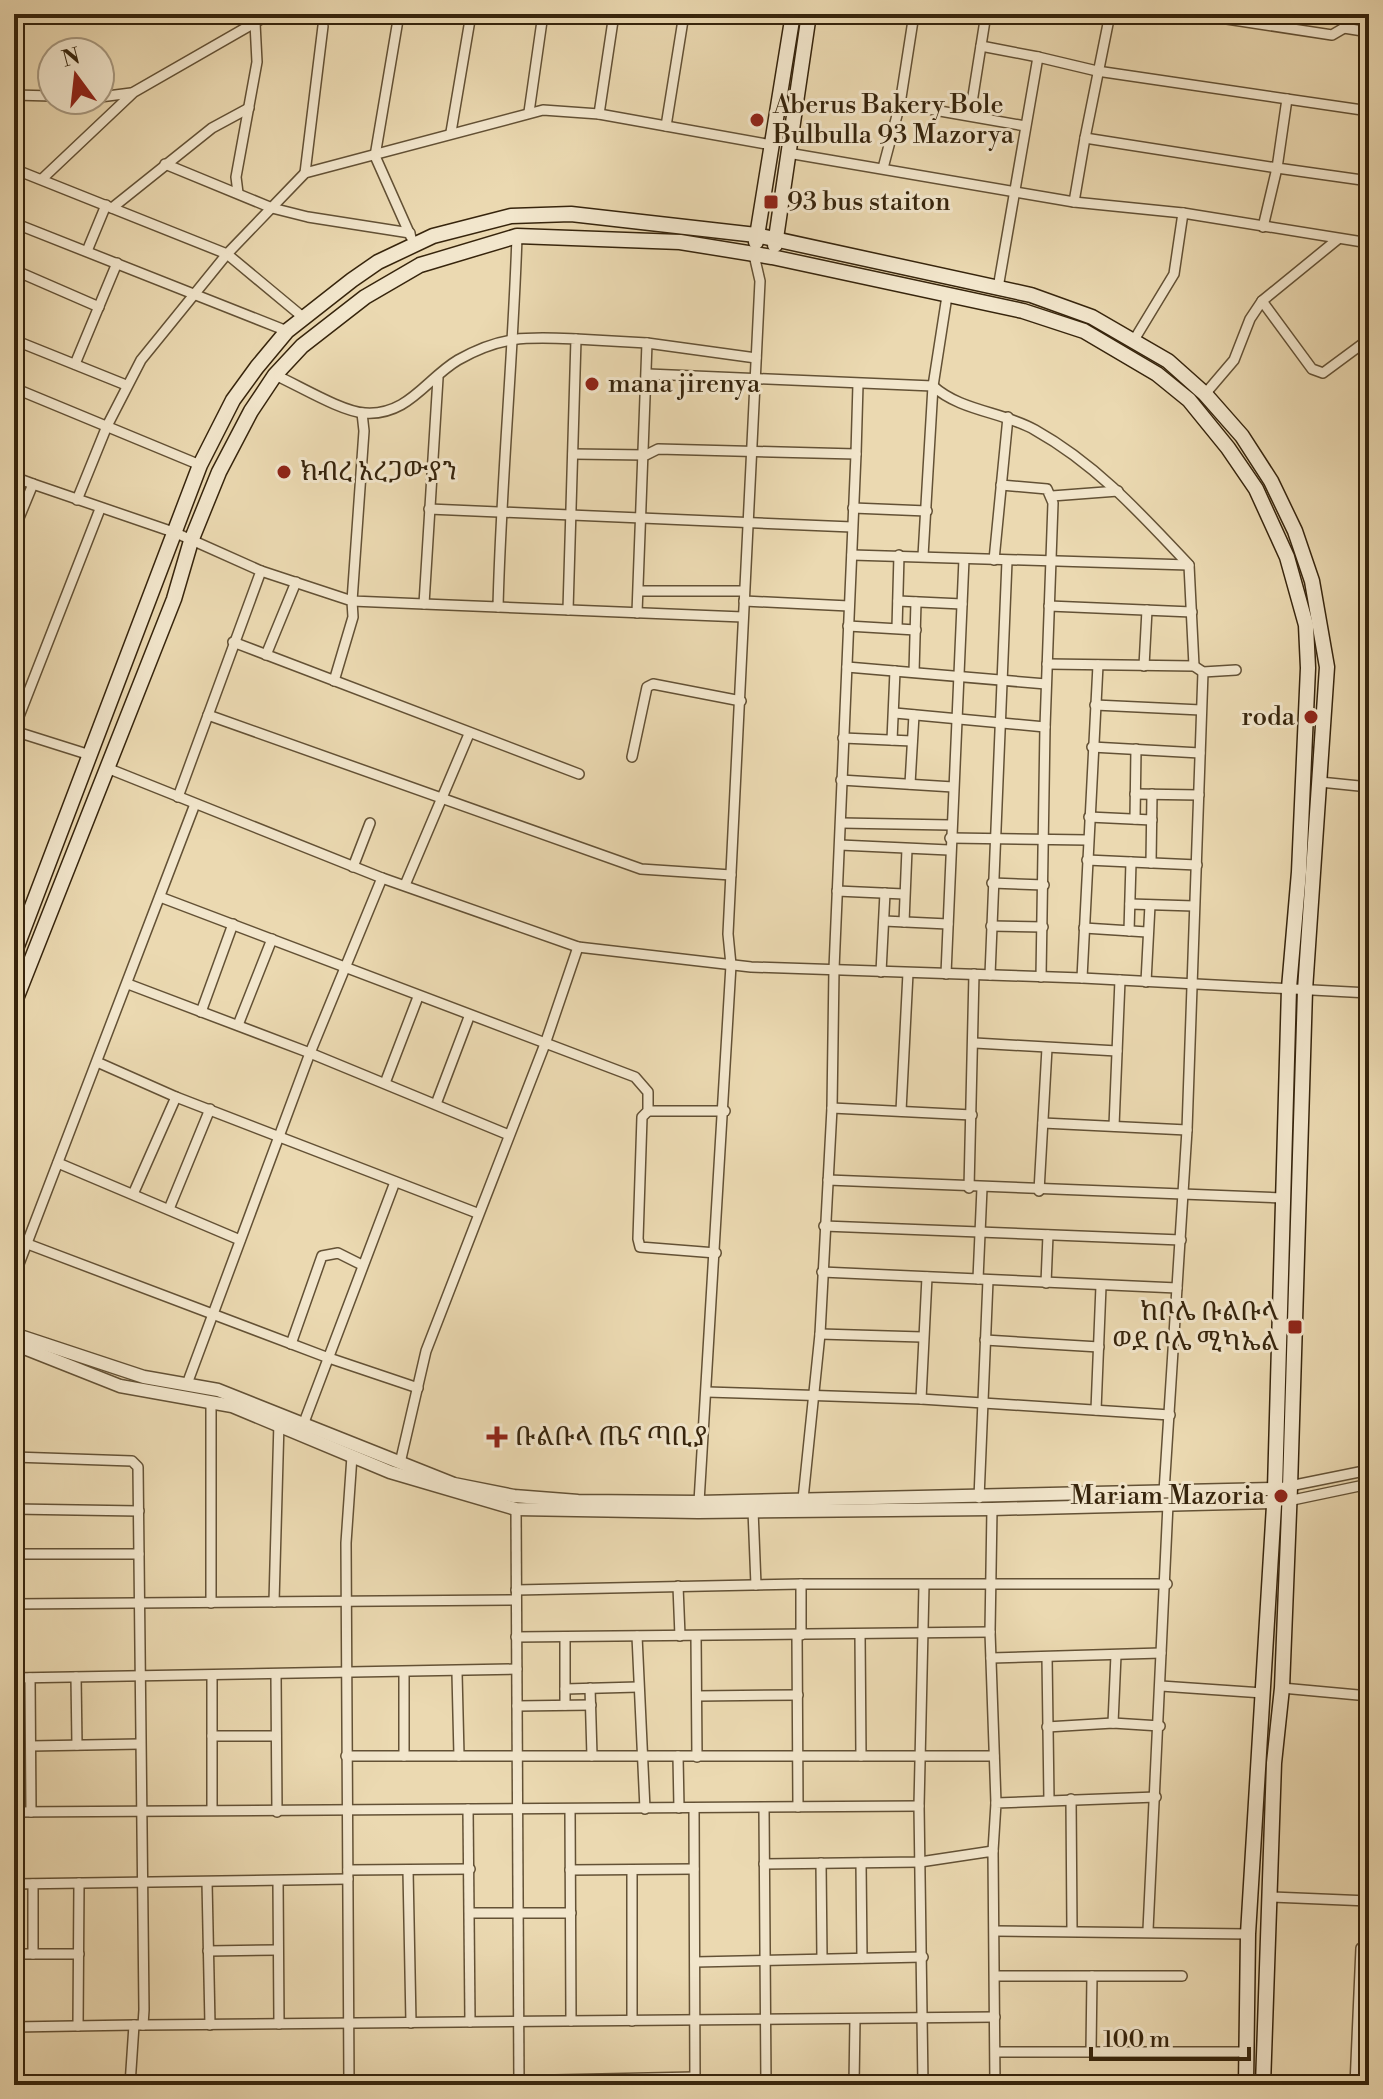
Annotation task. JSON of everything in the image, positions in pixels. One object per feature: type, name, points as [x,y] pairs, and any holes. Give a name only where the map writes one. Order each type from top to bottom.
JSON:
[{"type":"main road","points":[[754,255],[793,14]]},
{"type":"main road","points":[[772,257],[809,14]]},
{"type":"main road","points":[[14,954],[19,925],[90,755],[200,465],[233,400],[287,331],[411,239],[511,216],[571,214],[777,239],[998,288],[1072,310],[1134,340],[1168,361],[1205,394],[1242,436],[1271,481],[1295,531],[1312,581],[1327,667],[1305,990],[1281,1494],[1263,1693],[1248,1934],[1246,2085]]},
{"type":"main road","points":[[14,1004],[174,599],[191,541],[219,472],[275,375],[302,346],[389,281],[434,259],[517,236],[680,242],[772,257],[1023,311],[1065,325],[1124,352],[1189,400],[1256,489],[1280,539],[1306,625],[1308,668],[1299,872],[1289,988],[1282,1198],[1282,1688],[1274,1763],[1272,1897],[1263,2085]]},
{"type":"main road","points":[[1065,325],[1072,310]]},
{"type":"main road","points":[[1280,539],[1295,531]]},
{"type":"street","points":[[42,179],[134,92],[270,14]]},
{"type":"street","points":[[399,14],[375,156],[411,239]]},
{"type":"street","points":[[451,132],[471,14]]},
{"type":"street","points":[[529,112],[543,14]]},
{"type":"street","points":[[599,114],[614,14]]},
{"type":"street","points":[[666,126],[684,14]]},
{"type":"street","points":[[883,168],[900,104],[914,14]]},
{"type":"street","points":[[970,115],[986,14]]},
{"type":"street","points":[[1074,202],[1110,14]]},
{"type":"street","points":[[1194,14],[1320,34],[1332,35],[1344,28],[1369,32]]},
{"type":"street","points":[[1344,28],[1349,14]]},
{"type":"street","points":[[238,193],[236,177],[257,62],[255,23]]},
{"type":"street","points":[[305,173],[323,26]]},
{"type":"street","points":[[981,46],[1097,71],[1369,111]]},
{"type":"street","points":[[998,288],[1038,57]]},
{"type":"street","points":[[116,95],[134,92]]},
{"type":"street","points":[[14,95],[36,96]]},
{"type":"street","points":[[1263,227],[1277,168],[1287,99]]},
{"type":"street","points":[[900,104],[1025,126]]},
{"type":"street","points":[[87,251],[109,206],[212,128],[249,108]]},
{"type":"street","points":[[77,500],[126,385],[193,293],[305,173],[529,112],[599,114],[772,145]]},
{"type":"street","points":[[1085,138],[1369,181]]},
{"type":"street","points":[[788,153],[1074,202],[1183,213],[1369,243]]},
{"type":"street","points":[[165,164],[272,208],[411,239]]},
{"type":"street","points":[[14,169],[227,254],[304,318]]},
{"type":"street","points":[[1134,340],[1174,274],[1183,213]]},
{"type":"street","points":[[14,223],[287,331]]},
{"type":"street","points":[[498,607],[500,511],[517,236]]},
{"type":"street","points":[[1205,394],[1234,360],[1250,319],[1262,301],[1338,239]]},
{"type":"street","points":[[699,1502],[725,1111],[731,965],[728,934],[760,281],[754,255]]},
{"type":"street","points":[[760,281],[772,257]]},
{"type":"street","points":[[75,364],[117,263]]},
{"type":"street","points":[[14,270],[99,307]]},
{"type":"street","points":[[923,556],[933,386],[947,296]]},
{"type":"street","points":[[1262,301],[1312,369],[1323,373],[1334,368],[1369,339]]},
{"type":"street","points":[[275,375],[362,413],[394,410],[460,359],[513,337],[647,343],[756,358]]},
{"type":"street","points":[[568,610],[576,339]]},
{"type":"street","points":[[14,340],[126,385]]},
{"type":"street","points":[[637,613],[646,455],[647,343]]},
{"type":"street","points":[[648,374],[933,386],[950,399],[1008,417],[1057,443],[1118,491],[1189,565],[1194,666]]},
{"type":"street","points":[[424,604],[438,378]]},
{"type":"street","points":[[803,1499],[820,1334],[832,1108],[834,969],[858,384]]},
{"type":"street","points":[[14,388],[200,465]]},
{"type":"street","points":[[334,681],[351,625],[362,413]]},
{"type":"street","points":[[994,560],[1008,417]]},
{"type":"street","points":[[573,454],[646,455],[658,449],[856,454]]},
{"type":"street","points":[[14,477],[176,533],[261,571],[352,601],[743,617]]},
{"type":"street","points":[[14,530],[33,484]]},
{"type":"street","points":[[1001,485],[1047,489],[1052,496],[1041,977]]},
{"type":"street","points":[[1052,496],[1118,491]]},
{"type":"street","points":[[853,508],[927,511]]},
{"type":"street","points":[[90,755],[14,730],[100,509]]},
{"type":"street","points":[[429,509],[852,527]]},
{"type":"street","points":[[852,555],[1189,565]]},
{"type":"street","points":[[897,628],[899,555]]},
{"type":"street","points":[[946,974],[950,825],[964,559]]},
{"type":"street","points":[[990,975],[993,840],[1007,561]]},
{"type":"street","points":[[178,797],[261,571]]},
{"type":"street","points":[[266,655],[296,582]]},
{"type":"street","points":[[639,591],[744,596],[849,606]]},
{"type":"street","points":[[898,601],[962,604]]},
{"type":"street","points":[[914,672],[916,602]]},
{"type":"street","points":[[1049,606],[1192,612]]},
{"type":"street","points":[[1144,666],[1147,610]]},
{"type":"street","points":[[848,626],[916,630]]},
{"type":"street","points":[[233,642],[579,774]]},
{"type":"street","points":[[1047,664],[1194,666],[1203,672],[1236,670]]},
{"type":"street","points":[[1082,978],[1098,665]]},
{"type":"street","points":[[847,667],[1046,684]]},
{"type":"street","points":[[892,740],[895,671]]},
{"type":"street","points":[[1148,1930],[1167,1584],[1166,1498],[1170,1415],[1187,1130],[1203,672]]},
{"type":"street","points":[[632,757],[647,687],[653,684],[741,701]]},
{"type":"street","points":[[1095,705],[1201,710]]},
{"type":"street","points":[[895,713],[1045,727]]},
{"type":"street","points":[[208,715],[641,869],[731,875]]},
{"type":"street","points":[[910,784],[914,715]]},
{"type":"street","points":[[405,885],[469,734]]},
{"type":"street","points":[[843,738],[912,741]]},
{"type":"street","points":[[1092,747],[1200,753]]},
{"type":"street","points":[[1135,819],[1136,749]]},
{"type":"street","points":[[107,768],[353,867],[578,947],[731,965],[1082,978],[1369,993]]},
{"type":"street","points":[[841,780],[953,787]]},
{"type":"street","points":[[1320,782],[1369,787]]},
{"type":"street","points":[[1135,794],[1199,795]]},
{"type":"street","points":[[1151,863],[1152,794]]},
{"type":"street","points":[[14,1277],[195,804]]},
{"type":"street","points":[[1089,817],[1152,820]]},
{"type":"street","points":[[353,867],[370,823]]},
{"type":"street","points":[[841,823],[950,825]]},
{"type":"street","points":[[950,838],[1088,840]]},
{"type":"street","points":[[840,845],[949,850]]},
{"type":"street","points":[[904,922],[907,849]]},
{"type":"street","points":[[1087,860],[1197,865]]},
{"type":"street","points":[[1129,931],[1131,862]]},
{"type":"street","points":[[187,1384],[281,1138],[310,1053],[382,878]]},
{"type":"street","points":[[992,883],[1044,885]]},
{"type":"street","points":[[837,891],[904,894]]},
{"type":"street","points":[[881,972],[885,893]]},
{"type":"street","points":[[160,897],[469,1017],[635,1077],[647,1087],[648,1111]]},
{"type":"street","points":[[1130,904],[1194,906]]},
{"type":"street","points":[[1146,982],[1150,905]]},
{"type":"street","points":[[884,921],[948,924]]},
{"type":"street","points":[[201,1012],[233,924]]},
{"type":"street","points":[[991,926],[1043,927]]},
{"type":"street","points":[[1084,928],[1147,932]]},
{"type":"street","points":[[238,1025],[272,939]]},
{"type":"street","points":[[400,1463],[426,1351],[545,1044],[578,947]]},
{"type":"street","points":[[901,1111],[908,973]]},
{"type":"street","points":[[969,1188],[975,1043],[974,974]]},
{"type":"street","points":[[1114,1126],[1120,980]]},
{"type":"street","points":[[128,984],[310,1053],[509,1135]]},
{"type":"street","points":[[385,1083],[418,997]]},
{"type":"street","points":[[436,1104],[469,1017]]},
{"type":"street","points":[[975,1043],[1117,1051]]},
{"type":"street","points":[[1039,1191],[1047,1048]]},
{"type":"street","points":[[97,1062],[176,1097],[477,1213]]},
{"type":"street","points":[[134,1192],[176,1097]]},
{"type":"street","points":[[832,1108],[972,1115]]},
{"type":"street","points":[[169,1209],[210,1109]]},
{"type":"street","points":[[716,1253],[640,1247],[642,1117],[648,1111],[725,1111]]},
{"type":"street","points":[[1043,1123],[1187,1130]]},
{"type":"street","points":[[58,1163],[134,1192],[240,1240]]},
{"type":"street","points":[[828,1180],[1039,1191],[1282,1198]]},
{"type":"street","points":[[303,1425],[326,1357],[395,1182]]},
{"type":"street","points":[[979,1498],[985,1340],[979,1232],[982,1188]]},
{"type":"street","points":[[824,1226],[1181,1240]]},
{"type":"street","points":[[1046,1283],[1048,1235]]},
{"type":"street","points":[[25,1243],[326,1357],[418,1388]]},
{"type":"street","points":[[291,1344],[322,1256],[338,1253],[362,1265]]},
{"type":"street","points":[[822,1272],[1177,1288]]},
{"type":"street","points":[[921,1399],[927,1277]]},
{"type":"street","points":[[1096,1410],[1101,1286]]},
{"type":"street","points":[[14,1334],[92,1362],[218,1390],[352,1456],[454,1493],[516,1509],[992,1509],[1281,1494],[1369,1484]]},
{"type":"street","points":[[820,1334],[922,1337]]},
{"type":"street","points":[[985,1340],[1099,1347]]},
{"type":"street","points":[[14,1344],[120,1386],[232,1406],[303,1425],[454,1484],[514,1496],[578,1501],[699,1502],[1166,1498]]},
{"type":"street","points":[[707,1392],[921,1399],[1170,1415]]},
{"type":"street","points":[[211,1402],[211,1603]]},
{"type":"street","points":[[274,1602],[279,1420]]},
{"type":"street","points":[[349,2083],[346,1543],[352,1456]]},
{"type":"street","points":[[14,1457],[132,1461],[138,1467],[143,1883],[139,2025],[130,2083]]},
{"type":"street","points":[[1281,1494],[1369,1470]]},
{"type":"street","points":[[14,1509],[139,1511]]},
{"type":"street","points":[[516,1509],[519,2082]]},
{"type":"street","points":[[992,1509],[990,1632],[996,1803],[993,1851],[995,2085]]},
{"type":"street","points":[[753,1510],[756,1585]]},
{"type":"street","points":[[14,1554],[139,1554]]},
{"type":"street","points":[[798,1807],[801,1584]]},
{"type":"street","points":[[14,1604],[348,1604],[678,1586],[1167,1584]]},
{"type":"street","points":[[923,2085],[919,1757],[924,1585]]},
{"type":"street","points":[[678,1586],[680,1636]]},
{"type":"street","points":[[516,1637],[990,1632]]},
{"type":"street","points":[[860,1634],[861,1756]]},
{"type":"street","points":[[637,1636],[645,1809]]},
{"type":"street","points":[[696,1636],[697,1757]]},
{"type":"street","points":[[565,1637],[565,1705]]},
{"type":"street","points":[[991,1658],[1161,1653]]},
{"type":"street","points":[[1113,1723],[1116,1655]]},
{"type":"street","points":[[1047,1657],[1049,1800]]},
{"type":"street","points":[[14,1678],[404,1674],[517,1669]]},
{"type":"street","points":[[457,1673],[459,1756]]},
{"type":"street","points":[[404,1674],[404,1756]]},
{"type":"street","points":[[212,1676],[212,1810]]},
{"type":"street","points":[[276,1676],[277,1812]]},
{"type":"street","points":[[76,1677],[77,1745]]},
{"type":"street","points":[[30,1678],[31,1812]]},
{"type":"street","points":[[1161,1686],[1263,1693]]},
{"type":"street","points":[[565,1689],[638,1687]]},
{"type":"street","points":[[590,1688],[592,1756]]},
{"type":"street","points":[[1282,1688],[1369,1696]]},
{"type":"street","points":[[697,1696],[798,1695]]},
{"type":"street","points":[[517,1706],[591,1705]]},
{"type":"street","points":[[1047,1727],[1113,1723],[1160,1726]]},
{"type":"street","points":[[212,1736],[276,1736]]},
{"type":"street","points":[[31,1746],[140,1744]]},
{"type":"street","points":[[346,1756],[994,1756]]},
{"type":"street","points":[[678,1756],[679,1808]]},
{"type":"street","points":[[996,1803],[1156,1797]]},
{"type":"street","points":[[1071,1799],[1072,1930]]},
{"type":"street","points":[[14,1812],[919,1806]]},
{"type":"street","points":[[14,2081],[468,2084],[695,2081],[694,1808]]},
{"type":"street","points":[[764,1808],[766,2085]]},
{"type":"street","points":[[468,1809],[470,2022]]},
{"type":"street","points":[[570,1809],[571,2021]]},
{"type":"street","points":[[764,1864],[920,1862],[993,1851]]},
{"type":"street","points":[[821,1863],[822,1958]]},
{"type":"street","points":[[861,1863],[862,1958]]},
{"type":"street","points":[[14,1884],[278,1881],[408,1870],[470,1869]]},
{"type":"street","points":[[570,1870],[694,1869]]},
{"type":"street","points":[[408,1870],[411,2023]]},
{"type":"street","points":[[632,1870],[632,2021]]},
{"type":"street","points":[[278,1881],[279,2024]]},
{"type":"street","points":[[207,1882],[210,2025]]},
{"type":"street","points":[[78,2026],[79,1883]]},
{"type":"street","points":[[33,1884],[33,1954]]},
{"type":"street","points":[[1272,1897],[1369,1901]]},
{"type":"street","points":[[470,1913],[571,1913]]},
{"type":"street","points":[[995,1931],[1148,1930],[1248,1934]]},
{"type":"street","points":[[1361,1948],[1355,2080],[1369,2076]]},
{"type":"street","points":[[208,1951],[278,1950]]},
{"type":"street","points":[[14,1954],[79,1954]]},
{"type":"street","points":[[695,1962],[923,1957]]},
{"type":"street","points":[[995,1976],[1182,1976]]},
{"type":"street","points":[[1091,2051],[1092,1976]]},
{"type":"street","points":[[14,2027],[995,2017]]},
{"type":"street","points":[[854,2085],[855,2019]]},
{"type":"street","points":[[996,2052],[1246,2052]]},
{"type":"place","name":"Aberus Bakery Bole Bulbulla 93 Mazorya","points":[[757,120]]},
{"type":"place","name":"93 bus staiton","points":[[771,202]]},
{"type":"place","name":"mana jirenya","points":[[592,384]]},
{"type":"place","name":"ክብረ አረጋውያን","points":[[284,472]]},
{"type":"place","name":"roda","points":[[1311,717]]},
{"type":"place","name":"ከቦሌ ቡልቡላ ወደ ቦሌ ሚካኤል","points":[[1295,1327]]},
{"type":"place","name":"ቡልቡላ ጤና ጣቢያ","points":[[497,1437]]},
{"type":"place","name":"Mariam Mazoria","points":[[1281,1496]]}]
